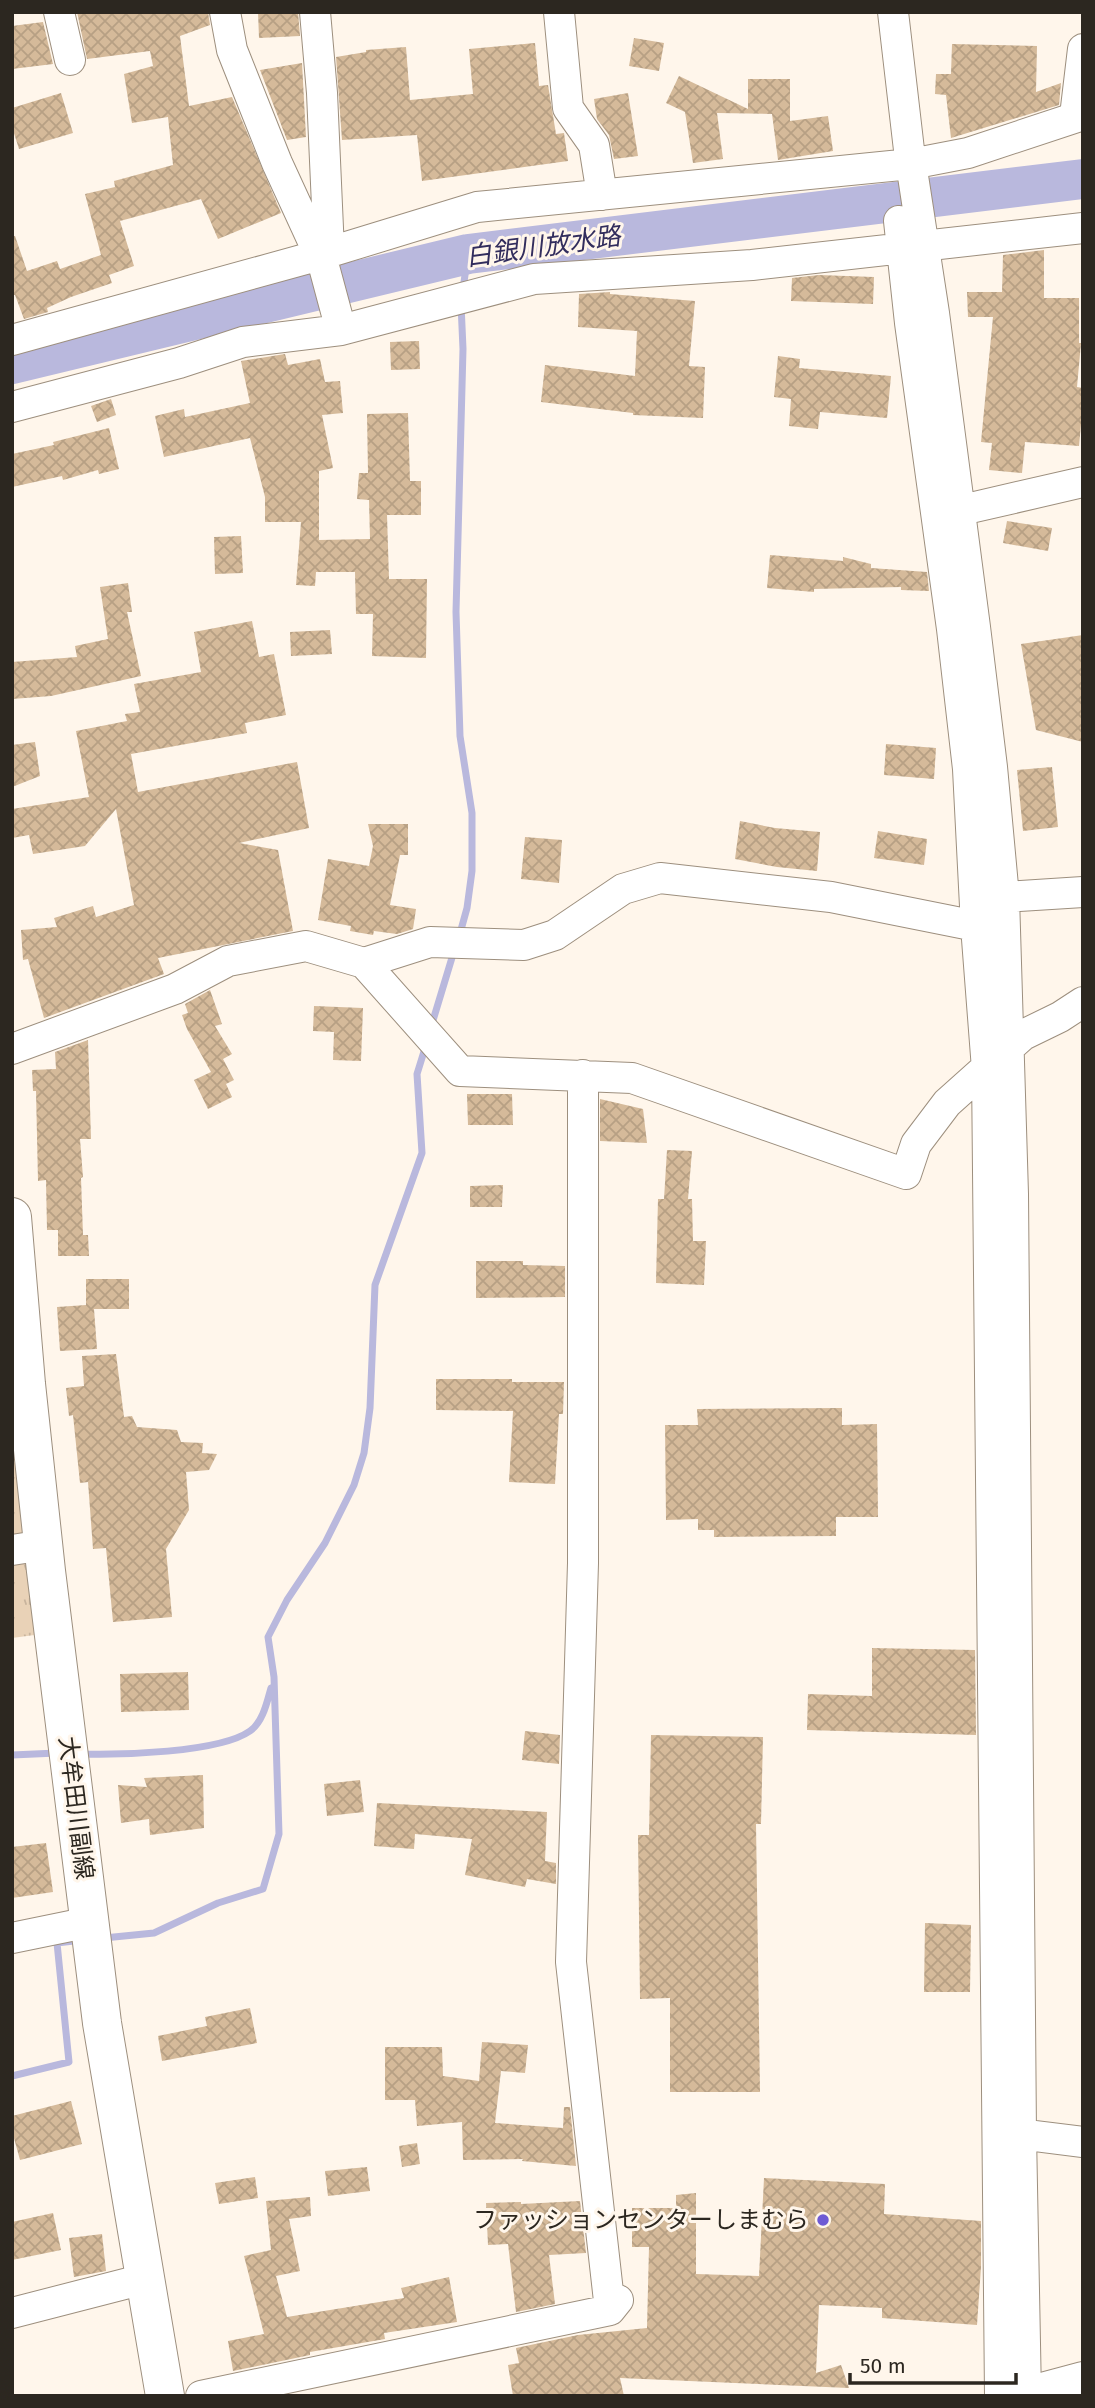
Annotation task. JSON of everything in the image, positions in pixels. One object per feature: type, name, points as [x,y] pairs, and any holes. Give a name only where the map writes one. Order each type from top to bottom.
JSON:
[{"type":"main road","name":"大牟田川副線","points":[[12,1217],[19,1385],[46,1571],[102,2023],[165,2396]]},
{"type":"main road","points":[[1027,2396],[1083,2381]]},
{"type":"street","points":[[59,12],[70,60]]},
{"type":"street","points":[[225,12],[232,50],[276,163],[324,256]]},
{"type":"street","points":[[315,12],[322,93],[324,256],[340,324]]},
{"type":"street","points":[[559,12],[568,108],[594,145],[602,195]]},
{"type":"street","points":[[873,12],[902,165],[913,247],[911,323],[949,513],[991,754],[1004,897],[1013,1222],[1009,2133],[1000,2396]]},
{"type":"street","points":[[893,12],[902,165]]},
{"type":"street","points":[[12,340],[324,256],[477,207],[902,165],[968,153],[1079,115],[1083,49]]},
{"type":"street","points":[[12,407],[179,363],[243,342],[340,324],[534,279],[752,265],[1083,228]]},
{"type":"street","points":[[949,513],[1083,482]]},
{"type":"street","points":[[949,513],[987,1069],[1009,2133],[1027,2396]]},
{"type":"street","points":[[365,963],[430,942],[524,945],[555,935],[622,889],[660,878],[831,897],[976,926]]},
{"type":"street","points":[[976,926],[1004,897],[1083,892]]},
{"type":"street","points":[[12,1049],[175,989],[228,961],[306,946],[365,963],[460,1072],[632,1078],[804,1136],[906,1174],[916,1144],[947,1102],[1023,1035],[1083,1002]]},
{"type":"street","points":[[201,2396],[614,2305],[571,1962],[583,1563],[583,1075]]},
{"type":"street","points":[[12,1938],[90,1922]]},
{"type":"street","points":[[1009,2133],[1083,2142]]},
{"type":"street","points":[[12,2313],[144,2279]]},
{"type":"green space","points":[[21,1462],[42,1634],[12,1638],[12,1463]]},
{"type":"building","points":[[77,12],[208,12],[210,25],[180,36],[189,106],[232,97],[281,213],[218,239],[201,199],[120,221],[134,266],[109,275],[112,283],[71,297],[47,308],[48,312],[24,319],[15,295],[12,295],[12,236],[15,236],[27,271],[57,261],[60,269],[101,255],[85,194],[115,187],[114,181],[173,165],[168,117],[132,123],[124,74],[153,66],[150,51],[87,59]]},
{"type":"building","points":[[258,12],[298,12],[300,36],[259,38]]},
{"type":"building","points":[[43,22],[53,64],[12,69],[12,26]]},
{"type":"building","points":[[634,38],[664,43],[659,71],[629,66]]},
{"type":"building","points":[[535,43],[539,86],[548,85],[556,134],[564,133],[568,161],[422,181],[417,135],[342,140],[336,57],[366,50],[406,47],[410,100],[473,94],[469,49]]},
{"type":"building","points":[[952,44],[1037,46],[1036,92],[1061,83],[1059,105],[951,138],[946,95],[935,94],[936,74],[951,74]]},
{"type":"building","points":[[302,63],[306,137],[287,140],[260,70]]},
{"type":"building","points":[[679,76],[748,109],[748,79],[790,79],[790,121],[828,116],[833,151],[778,160],[772,114],[717,113],[723,159],[693,163],[685,112],[666,103]]},
{"type":"building","points":[[61,93],[73,133],[19,149],[12,127],[12,108]]},
{"type":"building","points":[[628,93],[638,156],[614,159],[609,135],[597,119],[594,99]]},
{"type":"building","points":[[1044,250],[1044,298],[1079,298],[1081,343],[1077,387],[1083,388],[1083,403],[1079,446],[1025,442],[1022,473],[989,470],[992,443],[981,442],[993,317],[968,317],[967,292],[1002,292],[1003,255]]},
{"type":"building","points":[[819,275],[874,277],[873,304],[791,301],[792,278]]},
{"type":"building","points":[[610,292],[695,301],[689,366],[705,367],[703,418],[633,415],[541,402],[545,365],[635,376],[637,331],[578,327],[579,294]]},
{"type":"building","points":[[419,341],[420,369],[391,370],[390,342]]},
{"type":"building","points":[[285,354],[288,365],[320,359],[325,382],[340,381],[343,413],[322,415],[333,468],[319,471],[319,540],[370,539],[369,500],[357,499],[359,473],[368,473],[367,414],[408,413],[410,481],[421,481],[421,515],[387,515],[389,579],[427,579],[426,658],[372,656],[373,614],[356,614],[355,572],[316,572],[315,586],[296,585],[301,522],[265,522],[265,497],[250,438],[164,457],[155,416],[184,409],[185,417],[250,403],[241,361]]},
{"type":"building","points":[[778,356],[800,359],[799,368],[891,376],[887,418],[820,412],[818,429],[789,426],[791,399],[774,397]]},
{"type":"building","points":[[111,399],[116,415],[97,422],[91,406]]},
{"type":"building","points":[[109,428],[119,469],[99,474],[98,470],[63,480],[62,476],[12,487],[12,454],[54,445],[53,442]]},
{"type":"building","points":[[1007,521],[1052,528],[1048,551],[1003,543]]},
{"type":"building","points":[[241,536],[243,573],[215,574],[214,537]]},
{"type":"building","points":[[770,555],[843,561],[843,557],[871,564],[871,568],[927,572],[929,591],[901,590],[901,587],[814,589],[814,592],[767,588]]},
{"type":"building","points":[[128,583],[132,612],[127,612],[141,676],[51,696],[12,699],[12,662],[77,657],[75,646],[108,639],[100,587]]},
{"type":"building","points":[[252,621],[259,657],[274,654],[286,715],[245,723],[247,733],[131,754],[138,792],[297,762],[309,828],[239,843],[278,850],[293,931],[158,958],[164,974],[44,1018],[28,959],[23,960],[21,930],[57,927],[54,918],[93,906],[96,917],[134,905],[116,809],[85,846],[33,854],[29,835],[12,838],[12,809],[89,797],[76,731],[127,721],[125,714],[140,712],[134,684],[201,672],[194,632]]},
{"type":"building","points":[[330,630],[332,654],[291,656],[290,632]]},
{"type":"building","points":[[1083,635],[1083,742],[1036,730],[1021,644]]},
{"type":"building","points":[[35,742],[40,776],[12,787],[12,745]]},
{"type":"building","points":[[886,744],[936,748],[934,779],[884,775]]},
{"type":"building","points":[[1052,767],[1058,827],[1023,831],[1017,770]]},
{"type":"building","points":[[740,821],[775,828],[820,832],[817,871],[735,859]]},
{"type":"building","points":[[368,824],[408,824],[408,855],[400,855],[390,905],[416,909],[413,929],[397,934],[374,931],[373,935],[350,931],[351,926],[318,920],[328,859],[369,866],[373,846]]},
{"type":"building","points":[[878,831],[927,839],[924,865],[874,858]]},
{"type":"building","points":[[525,837],[562,840],[559,883],[521,879]]},
{"type":"building","points":[[210,990],[222,1024],[215,1026],[232,1054],[223,1059],[234,1080],[226,1084],[232,1097],[208,1109],[194,1080],[211,1072],[182,1015],[188,1013],[185,1004]]},
{"type":"building","points":[[314,1006],[363,1008],[361,1061],[333,1060],[334,1032],[313,1031]]},
{"type":"building","points":[[88,1040],[91,1139],[80,1139],[83,1235],[88,1235],[89,1256],[58,1256],[58,1230],[47,1230],[46,1180],[38,1181],[36,1091],[33,1091],[32,1070],[56,1069],[55,1052]]},
{"type":"building","points":[[467,1094],[512,1094],[513,1125],[468,1125]]},
{"type":"building","points":[[600,1099],[643,1109],[647,1143],[600,1141]]},
{"type":"building","points":[[667,1150],[692,1151],[688,1199],[692,1199],[693,1241],[706,1241],[704,1285],[656,1283],[658,1199],[664,1199]]},
{"type":"building","points":[[503,1185],[502,1207],[470,1207],[470,1186]]},
{"type":"building","points":[[476,1261],[523,1261],[523,1265],[565,1266],[565,1297],[476,1298]]},
{"type":"building","points":[[86,1279],[129,1279],[129,1309],[94,1309],[97,1349],[60,1351],[57,1307],[86,1305]]},
{"type":"building","points":[[116,1354],[124,1417],[132,1416],[137,1427],[177,1430],[181,1442],[203,1443],[202,1453],[217,1454],[209,1470],[186,1472],[189,1510],[166,1549],[172,1617],[113,1622],[106,1548],[93,1549],[88,1482],[80,1483],[73,1415],[69,1416],[66,1388],[84,1386],[82,1356]]},
{"type":"building","points":[[436,1379],[564,1382],[563,1414],[559,1414],[555,1484],[509,1482],[513,1411],[436,1410]]},
{"type":"building","points":[[842,1408],[842,1425],[877,1424],[878,1517],[836,1517],[836,1536],[714,1537],[714,1530],[698,1530],[698,1519],[666,1520],[665,1425],[698,1425],[697,1409]]},
{"type":"building","points":[[872,1648],[975,1650],[976,1735],[807,1730],[808,1694],[872,1696]]},
{"type":"building","points":[[188,1672],[189,1710],[121,1712],[120,1674]]},
{"type":"building","points":[[525,1731],[560,1735],[559,1764],[522,1760]]},
{"type":"building","points":[[651,1735],[763,1737],[761,1824],[756,1824],[760,2092],[670,2092],[670,1998],[640,1999],[638,1835],[649,1835]]},
{"type":"building","points":[[203,1775],[204,1828],[150,1835],[149,1819],[121,1823],[118,1785],[147,1787],[144,1778]]},
{"type":"building","points":[[360,1780],[364,1812],[327,1816],[324,1784]]},
{"type":"building","points":[[377,1803],[547,1812],[545,1861],[556,1863],[556,1884],[527,1879],[525,1887],[465,1875],[472,1839],[415,1834],[414,1849],[374,1846]]},
{"type":"building","points":[[46,1843],[53,1892],[12,1898],[12,1847]]},
{"type":"building","points":[[925,1923],[971,1925],[970,1992],[924,1992]]},
{"type":"building","points":[[250,2008],[257,2043],[162,2061],[158,2036],[207,2026],[205,2017]]},
{"type":"building","points":[[482,2042],[528,2045],[525,2073],[501,2071],[495,2123],[563,2128],[564,2107],[570,2107],[576,2166],[522,2161],[523,2159],[463,2160],[462,2122],[417,2126],[415,2100],[385,2100],[385,2047],[442,2047],[443,2076],[479,2081]]},
{"type":"building","points":[[71,2101],[82,2144],[20,2160],[12,2131],[12,2116]]},
{"type":"building","points":[[417,2143],[420,2164],[402,2167],[399,2146]]},
{"type":"building","points":[[367,2167],[370,2191],[328,2196],[325,2171]]},
{"type":"building","points":[[255,2177],[258,2198],[219,2204],[215,2183]]},
{"type":"building","points":[[764,2178],[885,2184],[884,2214],[981,2221],[977,2325],[882,2318],[882,2308],[819,2305],[816,2373],[841,2365],[849,2388],[620,2378],[624,2396],[513,2396],[508,2365],[519,2363],[516,2348],[578,2335],[647,2328],[649,2247],[632,2247],[632,2208],[676,2208],[676,2195],[696,2193],[696,2274],[759,2276]]},
{"type":"building","points":[[310,2197],[311,2216],[289,2219],[300,2271],[276,2276],[287,2317],[404,2298],[401,2288],[449,2277],[457,2322],[384,2333],[385,2339],[310,2352],[310,2355],[233,2371],[228,2341],[264,2334],[244,2256],[271,2250],[266,2201]]},
{"type":"building","points":[[580,2201],[586,2253],[549,2255],[555,2304],[516,2312],[508,2244],[488,2245],[486,2203]]},
{"type":"building","points":[[53,2213],[61,2250],[12,2260],[12,2222]]},
{"type":"building","points":[[102,2234],[106,2271],[74,2277],[69,2238]]},
{"type":"waterway","name":"白銀川放水路","points":[[12,364],[468,254],[1083,179]]},
{"type":"waterway","points":[[463,289],[468,254]]},
{"type":"waterway","points":[[459,937],[467,908],[472,871],[472,813],[460,736],[456,612],[463,349],[461,304]]},
{"type":"waterway","points":[[431,1027],[454,951]]},
{"type":"waterway","points":[[104,1938],[154,1933],[218,1903],[263,1889],[279,1834],[274,1677],[268,1637],[287,1600],[325,1543],[354,1485],[364,1453],[370,1408],[375,1285],[422,1153],[417,1074],[426,1045]]},
{"type":"waterway","points":[[80,1754],[168,1751],[216,1744],[235,1738],[250,1731],[258,1722],[271,1688]]},
{"type":"waterway","points":[[12,1755],[57,1753]]},
{"type":"waterway","points":[[12,2076],[69,2062],[57,1943],[82,1940]]},
{"type":"place","name":"ファッションセンターしまむら","points":[[823,2220]]}]
